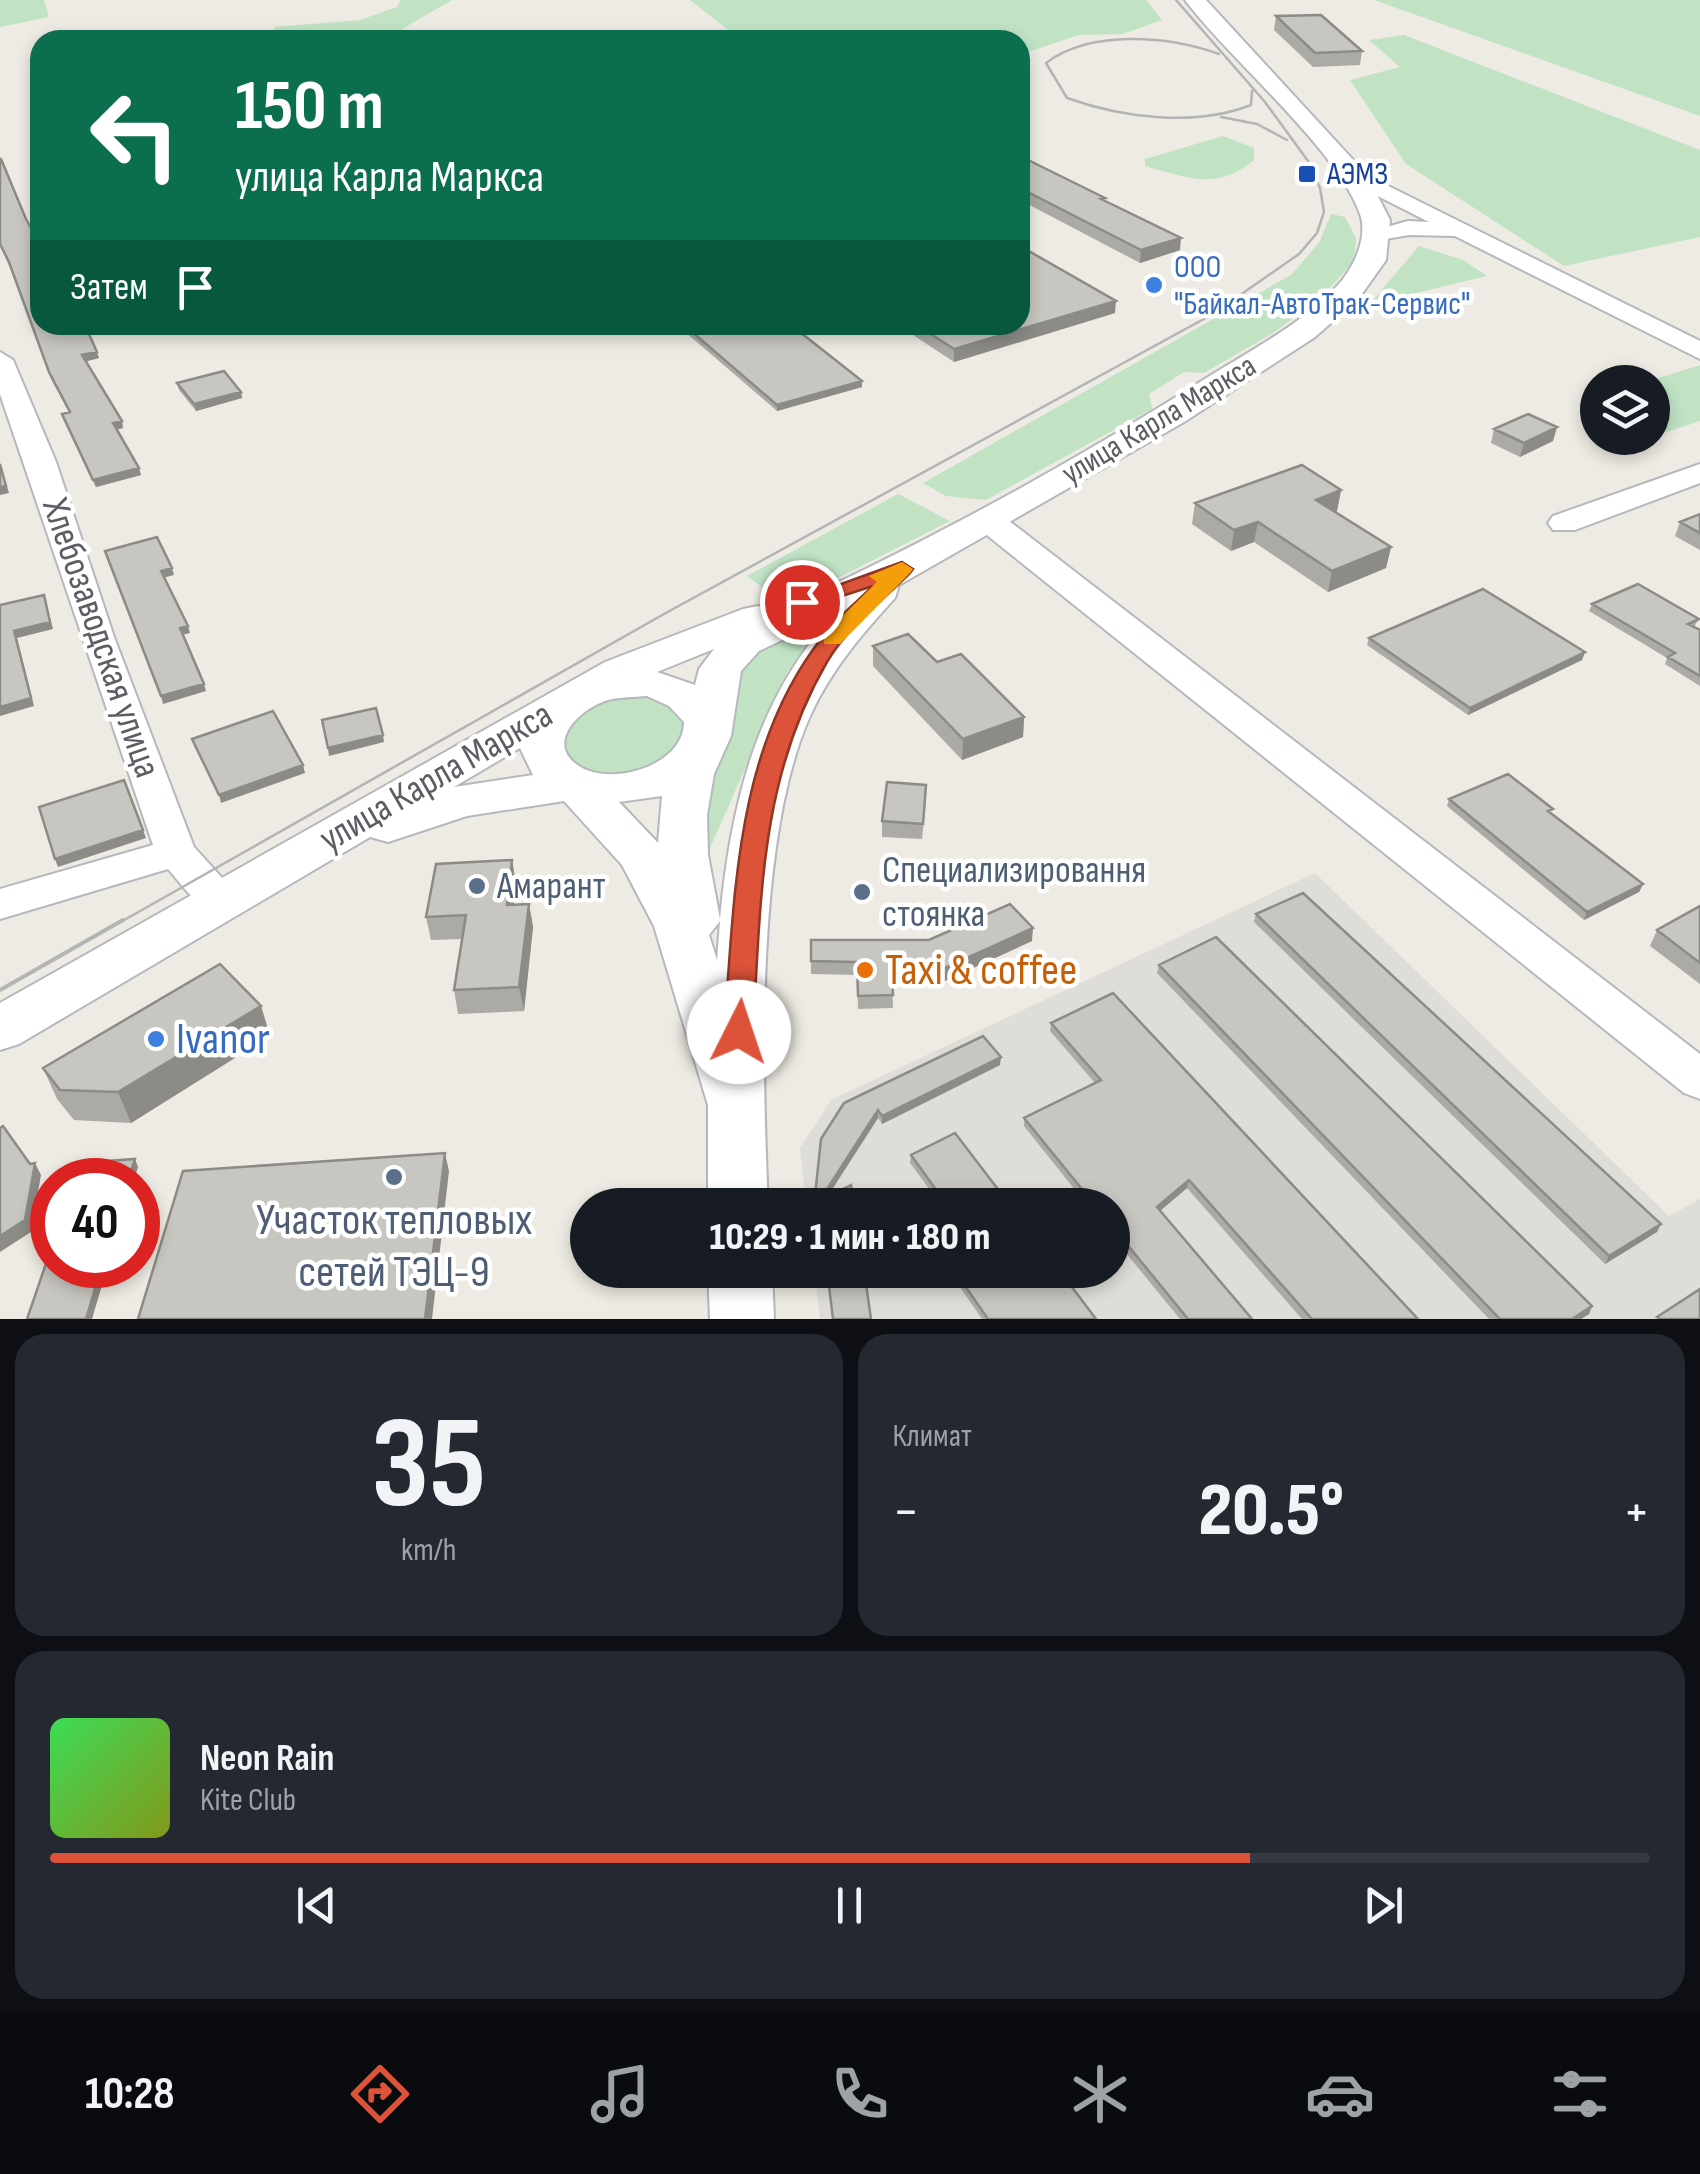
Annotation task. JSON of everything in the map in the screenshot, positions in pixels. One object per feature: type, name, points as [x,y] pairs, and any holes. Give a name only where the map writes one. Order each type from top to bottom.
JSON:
[{"type":"street","points":[[1195,0],[1354,175],[1372,206],[1377,238],[1422,228],[1480,239]]},
{"type":"street","points":[[1354,175],[1700,351]]},
{"type":"street","name":"улица Карла Маркса","points":[[734,1101],[680,850],[684,790],[704,744],[715,682],[723,662],[736,648],[902,569],[989,521],[1172,415],[1304,330],[1348,292],[1372,260],[1377,238]]},
{"type":"street","name":"Хлебозаводская улица","points":[[0,360],[40,462],[97,636],[176,853],[238,894]]},
{"type":"street","points":[[1564,523],[1700,473]]},
{"type":"street","points":[[989,521],[1700,1080]]},
{"type":"street","points":[[737,1188],[734,1101],[750,861],[760,792],[791,706],[815,662],[834,637],[902,569]]},
{"type":"street","name":"улица Карла Маркса","points":[[0,1029],[634,663],[902,569]]},
{"type":"street","points":[[575,784],[622,789],[646,785],[687,766],[704,744],[700,708],[670,688],[610,684],[567,700],[547,718],[539,738],[544,759],[575,784],[641,856],[680,926],[734,1101]]},
{"type":"street","name":"улица Карла Маркса","points":[[238,894],[430,809],[575,784]]},
{"type":"street","points":[[0,904],[176,853]]},
{"type":"street","points":[[741,1288],[742,1319]]},
{"type":"shaded area","points":[[1315,873],[1669,1216],[1700,1199],[1700,1319],[820,1319],[816,1288],[1130,1288],[1130,1188],[804,1188],[800,1148],[831,1100]]},
{"type":"green space","points":[[0,0],[44,0],[49,17],[0,27]]},
{"type":"green space","points":[[401,0],[452,0],[400,30],[274,30],[274,27],[360,20],[397,7]]},
{"type":"green space","points":[[690,0],[1146,0],[1162,20],[1123,34],[1078,35],[1030,52],[1030,30],[728,30]]},
{"type":"green space","points":[[1374,0],[1700,0],[1700,116]]},
{"type":"green space","points":[[1404,35],[1700,150],[1700,237],[1564,266],[1406,164],[1350,80],[1400,67],[1369,40]]},
{"type":"green space","points":[[1223,136],[1254,148],[1254,160],[1215,179],[1189,178],[1145,166],[1145,159]]},
{"type":"green space","points":[[1331,214],[1345,217],[1356,238],[1354,261],[1321,298],[1273,333],[1204,373],[1184,372],[1149,394],[1152,409],[986,500],[946,496],[923,483],[1291,275],[1319,243]]},
{"type":"green space","points":[[1419,246],[1463,260],[1487,276],[1370,304]]},
{"type":"green space","points":[[1700,365],[1700,421],[1670,431],[1670,374]]},
{"type":"green space","points":[[898,494],[950,521],[834,580],[774,596],[747,576]]},
{"type":"green space","points":[[832,616],[788,671],[703,864],[705,787],[731,739],[734,720],[725,698],[738,659]]},
{"type":"green space","points":[[643,694],[667,701],[688,724],[686,742],[656,764],[630,774],[603,774],[567,762],[558,729],[591,700]]},
{"type":"building","points":[[1321,15],[1362,51],[1315,53],[1276,16]]},
{"type":"building","points":[[1,159],[30,226],[30,320],[0,244]]},
{"type":"building","points":[[1030,161],[1181,238],[1141,250],[1030,193]]},
{"type":"building","points":[[1030,252],[1116,301],[1030,326]]},
{"type":"building","points":[[36,335],[89,335],[97,352],[82,355],[122,421],[113,423],[139,468],[93,480],[62,414],[70,412]]},
{"type":"building","points":[[696,335],[804,335],[862,381],[777,405]]},
{"type":"building","points":[[932,335],[1001,335],[954,349]]},
{"type":"building","points":[[224,371],[241,392],[194,404],[177,383]]},
{"type":"building","points":[[1528,414],[1557,427],[1524,443],[1494,429]]},
{"type":"building","points":[[0,464],[6,486],[0,487]]},
{"type":"building","points":[[1302,465],[1341,490],[1316,500],[1391,547],[1332,571],[1258,522],[1234,530],[1195,503]]},
{"type":"building","points":[[1700,514],[1700,533],[1680,522]]},
{"type":"building","points":[[157,537],[172,568],[161,571],[188,626],[180,628],[204,684],[161,696],[105,551]]},
{"type":"building","points":[[1638,584],[1699,619],[1688,624],[1700,630],[1700,676],[1668,657],[1675,653],[1592,604]]},
{"type":"building","points":[[1483,589],[1585,652],[1470,708],[1369,638]]},
{"type":"building","points":[[44,595],[50,622],[14,631],[31,698],[0,707],[0,605]]},
{"type":"building","points":[[908,634],[937,662],[961,654],[1024,717],[963,739],[873,646]]},
{"type":"building","points":[[376,708],[383,735],[328,748],[322,720]]},
{"type":"building","points":[[273,711],[303,765],[219,795],[192,739]]},
{"type":"building","points":[[1508,774],[1553,809],[1548,811],[1643,884],[1587,912],[1449,799]]},
{"type":"building","points":[[124,780],[143,830],[55,859],[39,807]]},
{"type":"building","points":[[887,782],[926,785],[923,824],[882,821]]},
{"type":"building","points":[[512,860],[507,905],[529,904],[519,987],[454,990],[466,915],[426,917],[436,864]]},
{"type":"building","points":[[1303,893],[1661,1224],[1609,1256],[1256,914]]},
{"type":"building","points":[[1010,904],[1033,928],[938,971],[934,967],[892,966],[893,995],[858,996],[857,962],[811,961],[811,940],[929,940]]},
{"type":"building","points":[[1700,906],[1700,963],[1657,930]]},
{"type":"building","points":[[1216,937],[1592,1306],[1572,1319],[1500,1319],[1159,965]]},
{"type":"building","points":[[220,964],[261,1006],[118,1092],[60,1090],[43,1068]]},
{"type":"building","points":[[1113,993],[1418,1319],[1312,1319],[1189,1180],[1157,1207],[1252,1319],[1188,1319],[1130,1248],[1130,1188],[1081,1188],[1024,1118],[1101,1080],[1051,1023]]},
{"type":"building","points":[[983,1036],[1001,1057],[882,1116],[878,1110],[828,1188],[816,1188],[821,1139],[844,1103]]},
{"type":"building","points":[[3,1126],[30,1164],[30,1192],[25,1220],[0,1236]]},
{"type":"building","points":[[955,1133],[997,1188],[935,1188],[911,1155]]},
{"type":"building","points":[[445,1153],[425,1319],[138,1319],[147,1288],[160,1288],[160,1247],[183,1171]]},
{"type":"building","points":[[38,1288],[95,1288],[86,1319],[27,1319]]},
{"type":"building","points":[[829,1288],[867,1288],[871,1319],[833,1319]]},
{"type":"building","points":[[966,1288],[1073,1288],[1096,1319],[988,1319]]},
{"type":"building","points":[[1700,1289],[1700,1319],[1657,1317]]},
{"type":"tram line","points":[[119,923],[664,614],[1213,314],[1299,254],[1317,233],[1324,212],[1320,188],[1308,161],[1265,102],[1176,0]]},
{"type":"tram line","points":[[1219,54],[1154,40],[1107,40],[1064,52],[1046,63],[1067,98],[1135,115],[1183,118],[1229,112],[1251,105],[1252,91]]},
{"type":"tram line","points":[[1221,117],[1257,124],[1287,140]]},
{"type":"tram line","points":[[0,990],[123,920]]},
{"type":"slow traffic","points":[[832,639],[902,569],[880,576]]},
{"type":"place","name":"АЭМЗ","points":[[1307,174]]},
{"type":"place","name":"ООО \"Байкал-АвтоТрак-Сервис\"","points":[[1154,285]]},
{"type":"place","name":"Амарант","points":[[477,886]]},
{"type":"place","name":"Специализировання стоянка","points":[[862,892]]},
{"type":"place","name":"Taxi & coffee","points":[[865,970]]},
{"type":"place","name":"Ivanor","points":[[156,1039]]},
{"type":"place","name":"Участок тепловых сетей ТЭЦ-9","points":[[394,1177]]},
{"type":"route","points":[[739,1032],[753,834],[772,754],[791,706],[815,662],[858,611],[902,569],[802,602]]}]
